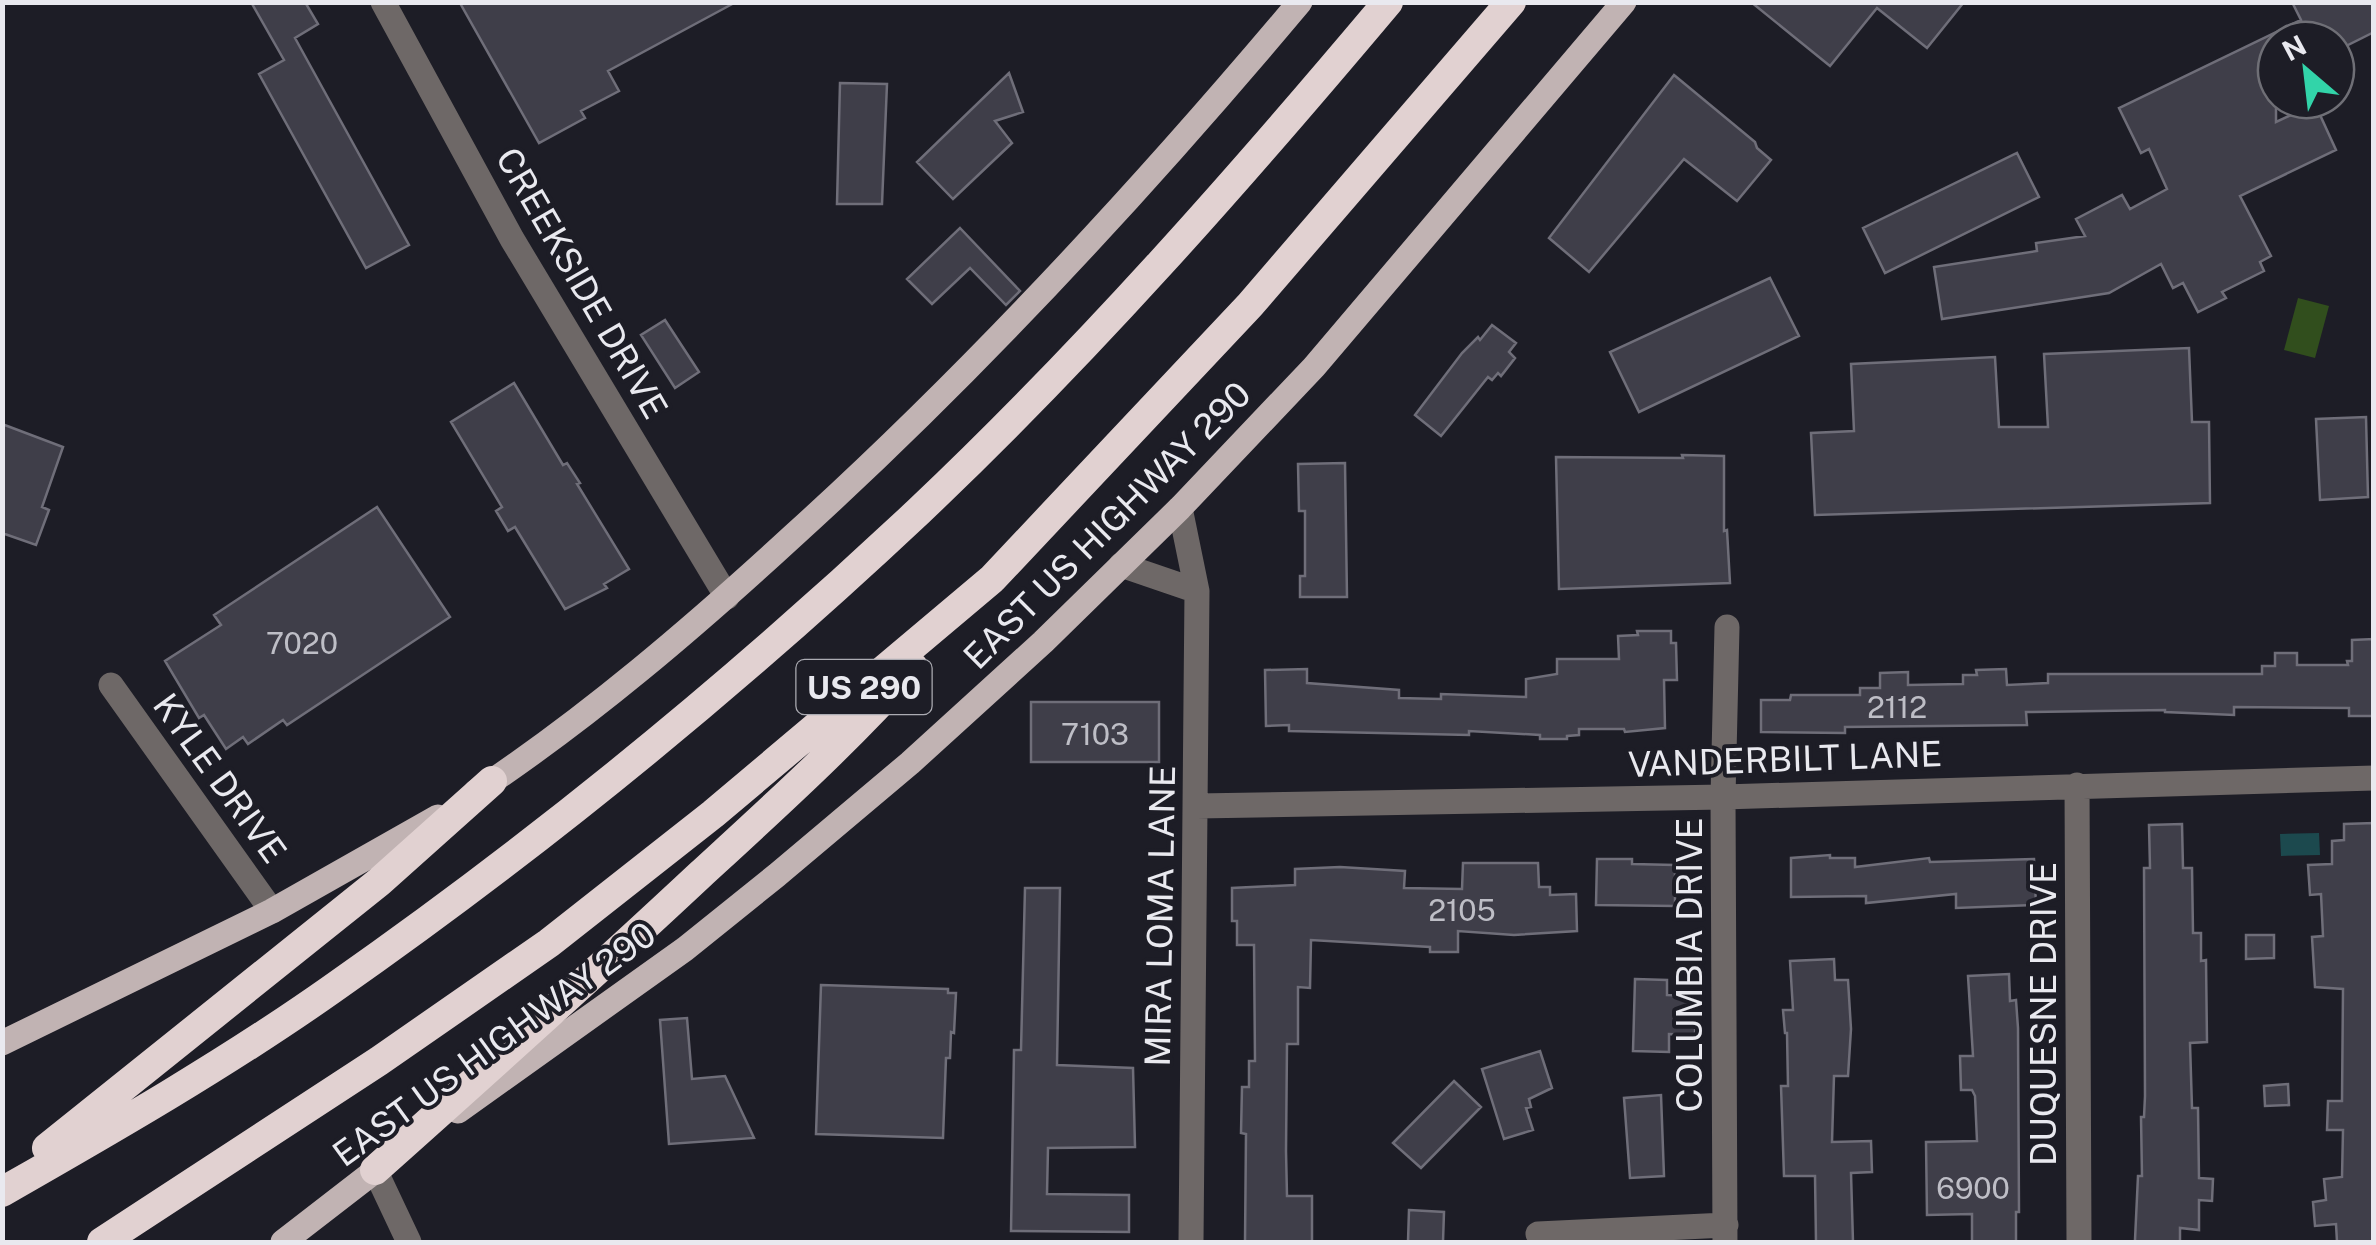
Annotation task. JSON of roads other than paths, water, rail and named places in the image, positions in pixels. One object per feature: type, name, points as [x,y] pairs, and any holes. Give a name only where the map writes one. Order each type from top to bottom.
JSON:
[{"type":"highway","name":"US 290","points":[[2,1192],[142,1112],[331,990],[493,870],[807,614],[922,508],[1052,377],[1179,241],[1388,2]]},
{"type":"highway","name":"US 290","points":[[102,1242],[379,1061],[550,943],[713,814],[992,578],[1250,305],[1511,2]]},
{"type":"highway","points":[[375,1170],[552,1013],[863,723],[992,578]]},
{"type":"highway","points":[[2,1183],[379,882],[492,781]]},
{"type":"main road","points":[[2,1043],[272,911],[408,836],[492,781],[605,698],[727,596],[876,461],[1004,334],[1124,205],[1300,2]]},
{"type":"main road","name":"EAST US HIGHWAY 290","points":[[283,1242],[375,1170],[685,948],[910,763],[1180,508],[1326,353],[1624,2]]},
{"type":"street","name":"CREEKSIDE DRIVE","points":[[383,2],[512,239],[727,596]]},
{"type":"street","name":"MIRA LOMA LANE","points":[[1180,508],[1197,591],[1198,806],[1190,1242]]},
{"type":"street","points":[[1121,565],[1197,591]]},
{"type":"street","name":"COLUMBIA DRIVE","points":[[1726,1234],[1723,797],[1727,628]]},
{"type":"street","name":"KYLE DRIVE","points":[[110,686],[272,911]]},
{"type":"street","name":"VANDERBILT LANE","points":[[1198,806],[1723,797],[2374,778]]},
{"type":"street","name":"DUQUESNE DRIVE","points":[[2077,785],[2079,1242]]},
{"type":"street","points":[[375,1170],[409,1242]]},
{"type":"street","points":[[1538,1234],[1726,1234]]},
{"type":"water","points":[[2319,833],[2320,855],[2281,856],[2280,834]]}]
